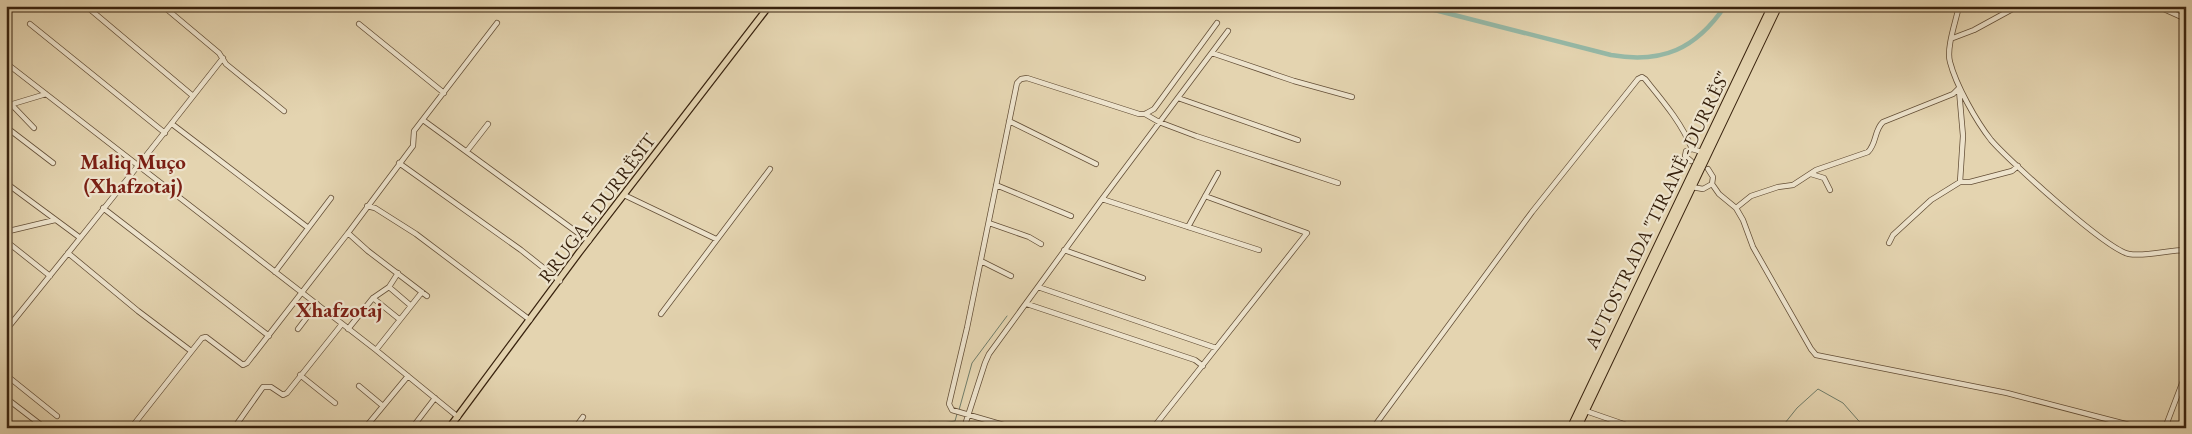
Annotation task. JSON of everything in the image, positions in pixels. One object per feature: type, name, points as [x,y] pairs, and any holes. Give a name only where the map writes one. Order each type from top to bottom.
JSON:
[{"type":"highway","name":"AUTOSTRADA \"TIRANË - DURRËS\"","points":[[1571,428],[1772,6]]},
{"type":"highway","name":"AUTOSTRADA \"TIRANË - DURRËS\"","points":[[1577,428],[1778,6]]},
{"type":"main road","name":"RRUGA E DURRËSIT","points":[[449,428],[624,194],[769,6]]},
{"type":"street","points":[[86,6],[193,96]]},
{"type":"street","points":[[163,6],[219,53],[226,64],[284,111]]},
{"type":"street","points":[[1959,6],[1949,52],[1950,61],[1960,88],[1990,139],[2062,205],[2122,251],[2137,254],[2186,250]]},
{"type":"street","points":[[1953,38],[1974,30],[2018,6]]},
{"type":"street","points":[[2157,6],[2186,19]]},
{"type":"street","points":[[132,428],[200,339],[206,337],[240,364],[245,365],[303,293],[413,146],[414,131],[497,23]]},
{"type":"street","points":[[30,24],[165,133]]},
{"type":"street","points":[[359,24],[444,93]]},
{"type":"street","points":[[1145,114],[1154,109],[1217,24]]},
{"type":"street","points":[[964,428],[985,362],[1064,250],[1228,31]]},
{"type":"street","points":[[1212,53],[1294,81],[1352,97]]},
{"type":"street","points":[[6,330],[79,237],[139,166],[222,58]]},
{"type":"street","points":[[6,63],[376,350],[458,417]]},
{"type":"street","points":[[1373,428],[1532,212],[1638,79],[1642,77],[1645,79],[1664,102],[1692,149],[1702,152]]},
{"type":"street","points":[[1014,428],[959,412],[951,409],[949,404],[981,261],[1017,82],[1027,78],[1139,114],[1145,114],[1160,122],[1338,183]]},
{"type":"street","points":[[1736,208],[1751,196],[1778,186],[1793,185],[1811,174],[1868,152],[1873,146],[1878,127],[1883,122],[1953,94],[1960,88]]},
{"type":"street","points":[[1960,88],[1963,136],[1960,182]]},
{"type":"street","points":[[8,105],[46,94]]},
{"type":"street","points":[[1178,98],[1298,140]]},
{"type":"street","points":[[8,105],[34,128]]},
{"type":"street","points":[[423,120],[589,241]]},
{"type":"street","points":[[1009,121],[1096,164]]},
{"type":"street","points":[[172,124],[307,227]]},
{"type":"street","points":[[467,151],[488,124]]},
{"type":"street","points":[[6,127],[53,163]]},
{"type":"street","points":[[1691,161],[1685,153],[1692,149]]},
{"type":"street","points":[[400,163],[521,250],[560,281]]},
{"type":"street","points":[[1889,242],[1893,235],[1931,200],[1960,182],[1970,182],[2004,173],[2018,166]]},
{"type":"street","points":[[661,314],[770,169]]},
{"type":"street","points":[[1708,170],[1713,177],[1712,184],[1719,194],[1736,208],[1743,220],[1753,247],[1816,355],[2007,393],[2141,428]]},
{"type":"street","points":[[1188,227],[1218,173]]},
{"type":"street","points":[[1811,174],[1824,178],[1830,190]]},
{"type":"street","points":[[6,182],[79,237]]},
{"type":"street","points":[[996,184],[1071,216]]},
{"type":"street","points":[[1692,188],[1703,188],[1712,184]]},
{"type":"street","points":[[624,194],[716,239]]},
{"type":"street","points":[[1153,428],[1307,233],[1205,196]]},
{"type":"street","points":[[275,272],[307,227],[331,198]]},
{"type":"street","points":[[1102,199],[1259,250]]},
{"type":"street","points":[[367,206],[375,208],[416,234],[530,320]]},
{"type":"street","points":[[103,208],[269,336]]},
{"type":"street","points":[[9,231],[55,220]]},
{"type":"street","points":[[989,223],[1029,237],[1041,244]]},
{"type":"street","points":[[348,233],[368,251],[428,296]]},
{"type":"street","points":[[6,241],[50,276]]},
{"type":"street","points":[[1064,250],[1143,278]]},
{"type":"street","points":[[68,253],[138,311],[191,351]]},
{"type":"street","points":[[981,261],[1012,276]]},
{"type":"street","points":[[348,329],[372,298],[389,287],[398,273]]},
{"type":"street","points":[[389,287],[410,304]]},
{"type":"street","points":[[1038,287],[1216,348]]},
{"type":"street","points":[[376,350],[410,304],[422,292]]},
{"type":"street","points":[[372,298],[399,319]]},
{"type":"street","points":[[298,329],[317,304]]},
{"type":"street","points":[[1027,304],[1195,360],[1202,366]]},
{"type":"street","points":[[234,428],[263,387],[269,386],[285,395],[342,324]]},
{"type":"street","points":[[2165,428],[2186,373]]},
{"type":"street","points":[[6,375],[58,416]]},
{"type":"street","points":[[300,375],[335,402]]},
{"type":"street","points":[[366,428],[408,376]]},
{"type":"street","points":[[359,386],[383,406]]},
{"type":"street","points":[[6,398],[45,428]]},
{"type":"street","points":[[412,428],[435,398]]},
{"type":"street","points":[[1586,411],[1634,428]]},
{"type":"street","points":[[575,428],[583,417]]},
{"type":"street","points":[[6,424],[12,428]]},
{"type":"waterway","points":[[504,6],[520,9],[532,6]]},
{"type":"waterway","points":[[547,6],[552,6]]},
{"type":"waterway","points":[[1419,6],[1611,55],[1629,57],[1662,55],[1690,43],[1714,21],[1725,6]]},
{"type":"waterway","points":[[959,410],[972,363],[1007,316]]},
{"type":"waterway","points":[[1781,428],[1797,408],[1818,389],[1843,403],[1865,428]]},
{"type":"waterway","points":[[921,428],[929,422],[937,424],[955,421],[957,414]]},
{"type":"district","name":"Maliq Muço (Xhafzotaj)","points":[[133,173]]},
{"type":"district","name":"Xhafzotaj","points":[[339,309]]}]
